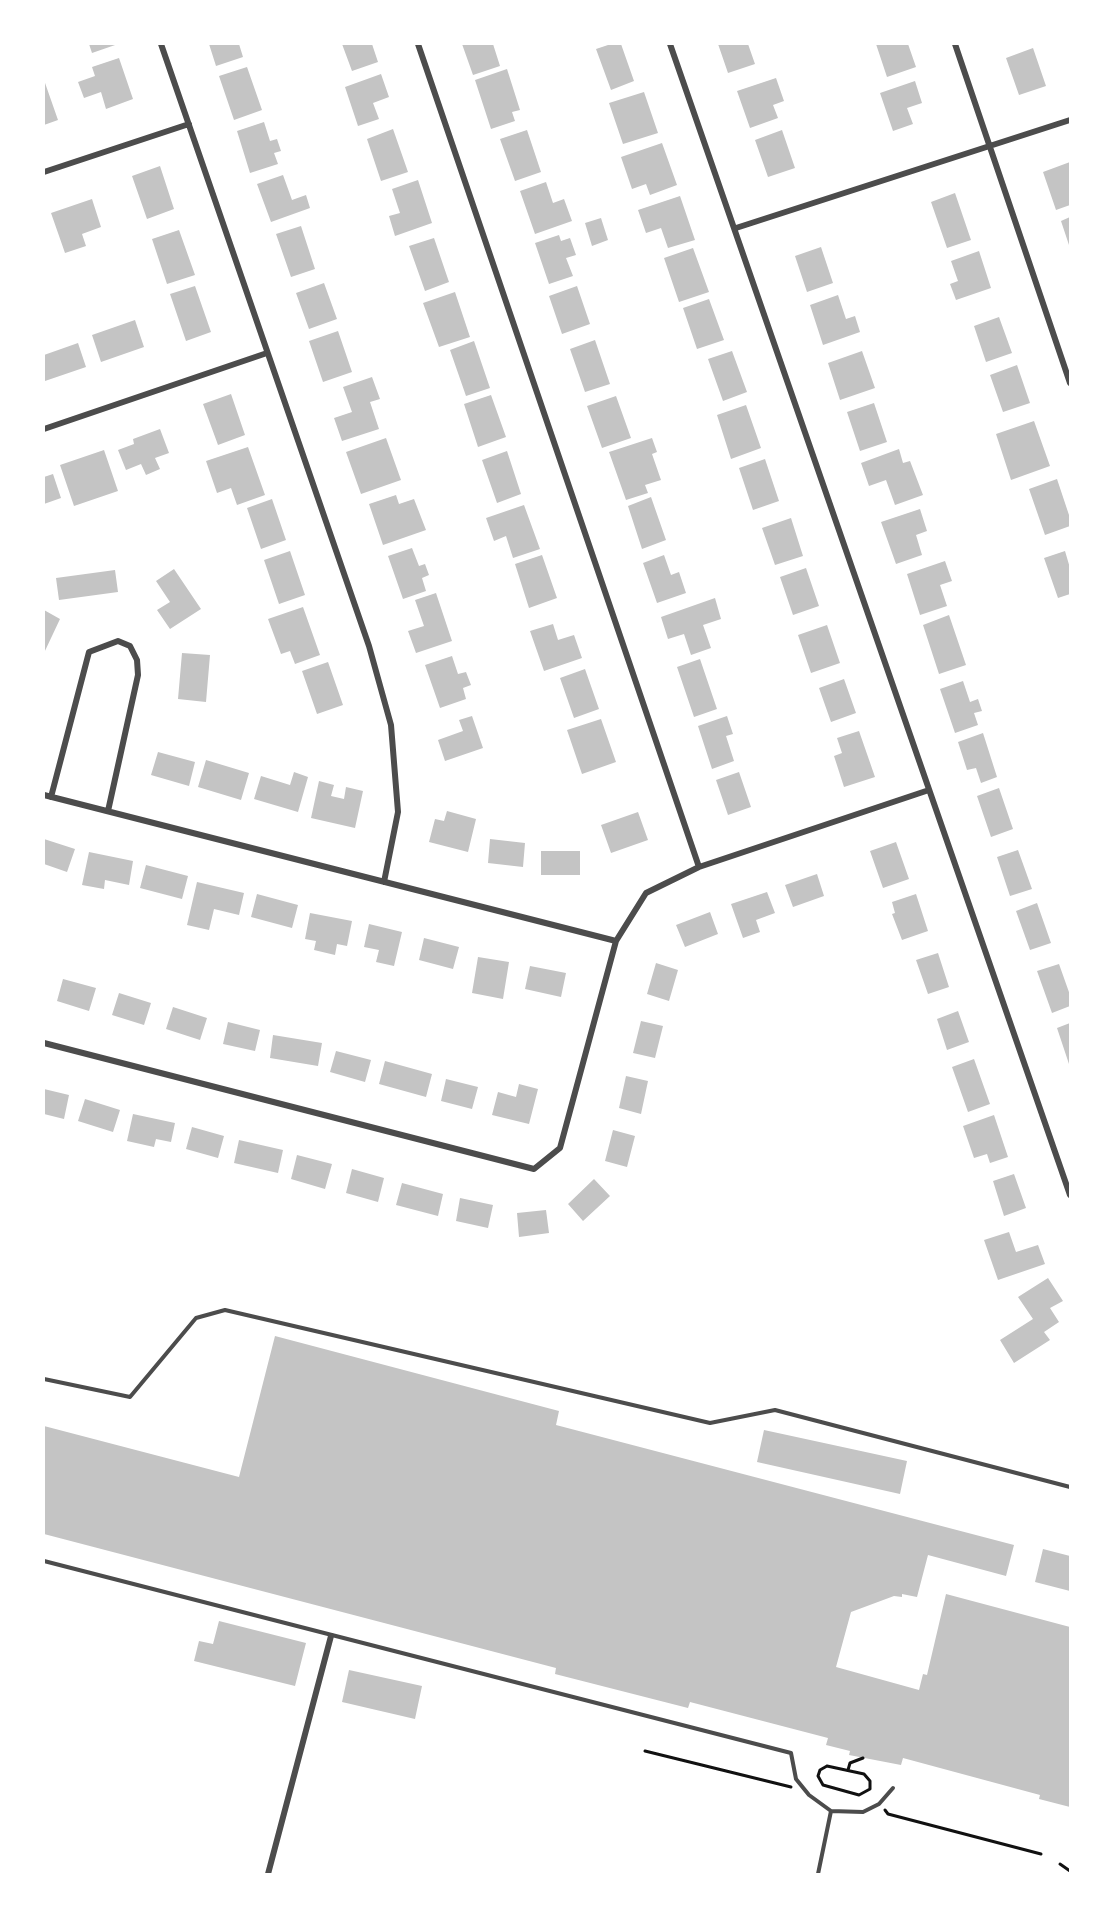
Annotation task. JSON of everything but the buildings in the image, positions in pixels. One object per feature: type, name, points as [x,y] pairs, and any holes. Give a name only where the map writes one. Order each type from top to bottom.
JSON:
[{"type":"street","points":[[161,44],[369,646],[391,725],[398,812],[384,882]]},
{"type":"street","points":[[418,44],[699,867]]},
{"type":"street","points":[[670,44],[1071,1195]]},
{"type":"street","points":[[955,44],[1071,383]]},
{"type":"street","points":[[736,228],[1071,120]]},
{"type":"street","points":[[44,172],[189,124]]},
{"type":"street","points":[[44,429],[267,353]]},
{"type":"street","points":[[108,811],[138,675],[137,660],[130,646],[118,641],[89,652],[47,796],[616,941]]},
{"type":"street","points":[[44,1043],[534,1169],[560,1148],[616,941],[646,893],[699,867],[928,790]]},
{"type":"street","points":[[268,1875],[331,1636]]},
{"type":"lane","points":[[44,1379],[130,1397],[196,1318],[225,1310],[710,1423],[775,1410],[1071,1487]]},
{"type":"lane","points":[[44,1561],[791,1753],[796,1779],[809,1795],[831,1811],[863,1812],[879,1804],[893,1788]]},
{"type":"lane","points":[[818,1875],[831,1811]]},
{"type":"path","points":[[645,1751],[788,1788],[818,1779]]},
{"type":"path","points":[[848,1770],[850,1763],[863,1758]]},
{"type":"path","points":[[827,1766],[867,1776],[870,1785],[867,1791],[859,1794],[823,1785],[818,1779],[820,1770],[827,1766]]},
{"type":"path","points":[[867,1791],[888,1814],[1041,1854]]},
{"type":"path","points":[[1060,1864],[1071,1871]]}]
